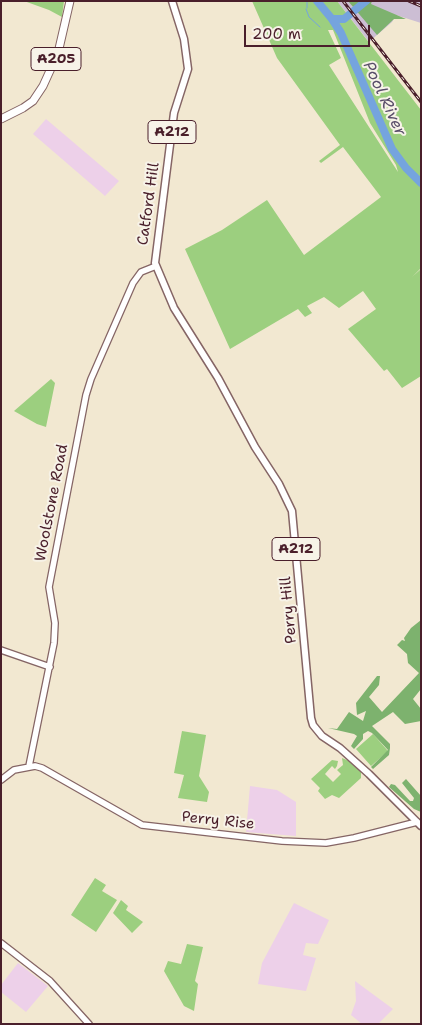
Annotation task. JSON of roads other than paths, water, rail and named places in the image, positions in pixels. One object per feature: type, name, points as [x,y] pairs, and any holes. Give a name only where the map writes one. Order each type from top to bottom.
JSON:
[{"type":"highway","name":"A205","points":[[1,119],[33,101],[43,86],[58,53],[70,1]]},
{"type":"main road","name":"Catford Hill","points":[[156,266],[154,254],[161,221],[174,114],[188,69],[184,39],[172,1]]},
{"type":"main road","name":"Perry Hill","points":[[156,266],[174,308],[218,378],[254,448],[279,484],[292,511],[313,725],[322,736],[340,748],[369,774],[419,824]]},
{"type":"street","name":"Woolstone Road","points":[[29,766],[54,644],[54,623],[49,586],[86,395],[91,379],[136,278],[141,272],[156,266]]},
{"type":"street","points":[[1,650],[50,666]]},
{"type":"street","points":[[1,780],[14,770],[29,766]]},
{"type":"street","name":"Perry Rise","points":[[29,766],[42,768],[142,825],[282,841],[326,843],[419,824]]},
{"type":"street","points":[[1,944],[57,988],[89,1024]]},
{"type":"waterway","points":[[307,1],[307,8]]},
{"type":"waterway","points":[[317,1],[332,19],[344,19],[366,1]]},
{"type":"waterway","points":[[306,9],[309,17],[320,27]]},
{"type":"waterway","name":"Pool River","points":[[332,19],[341,33],[392,149],[406,168],[421,183]]},
{"type":"railway","points":[[343,1],[421,102]]},
{"type":"railway","points":[[409,1],[421,6]]}]
